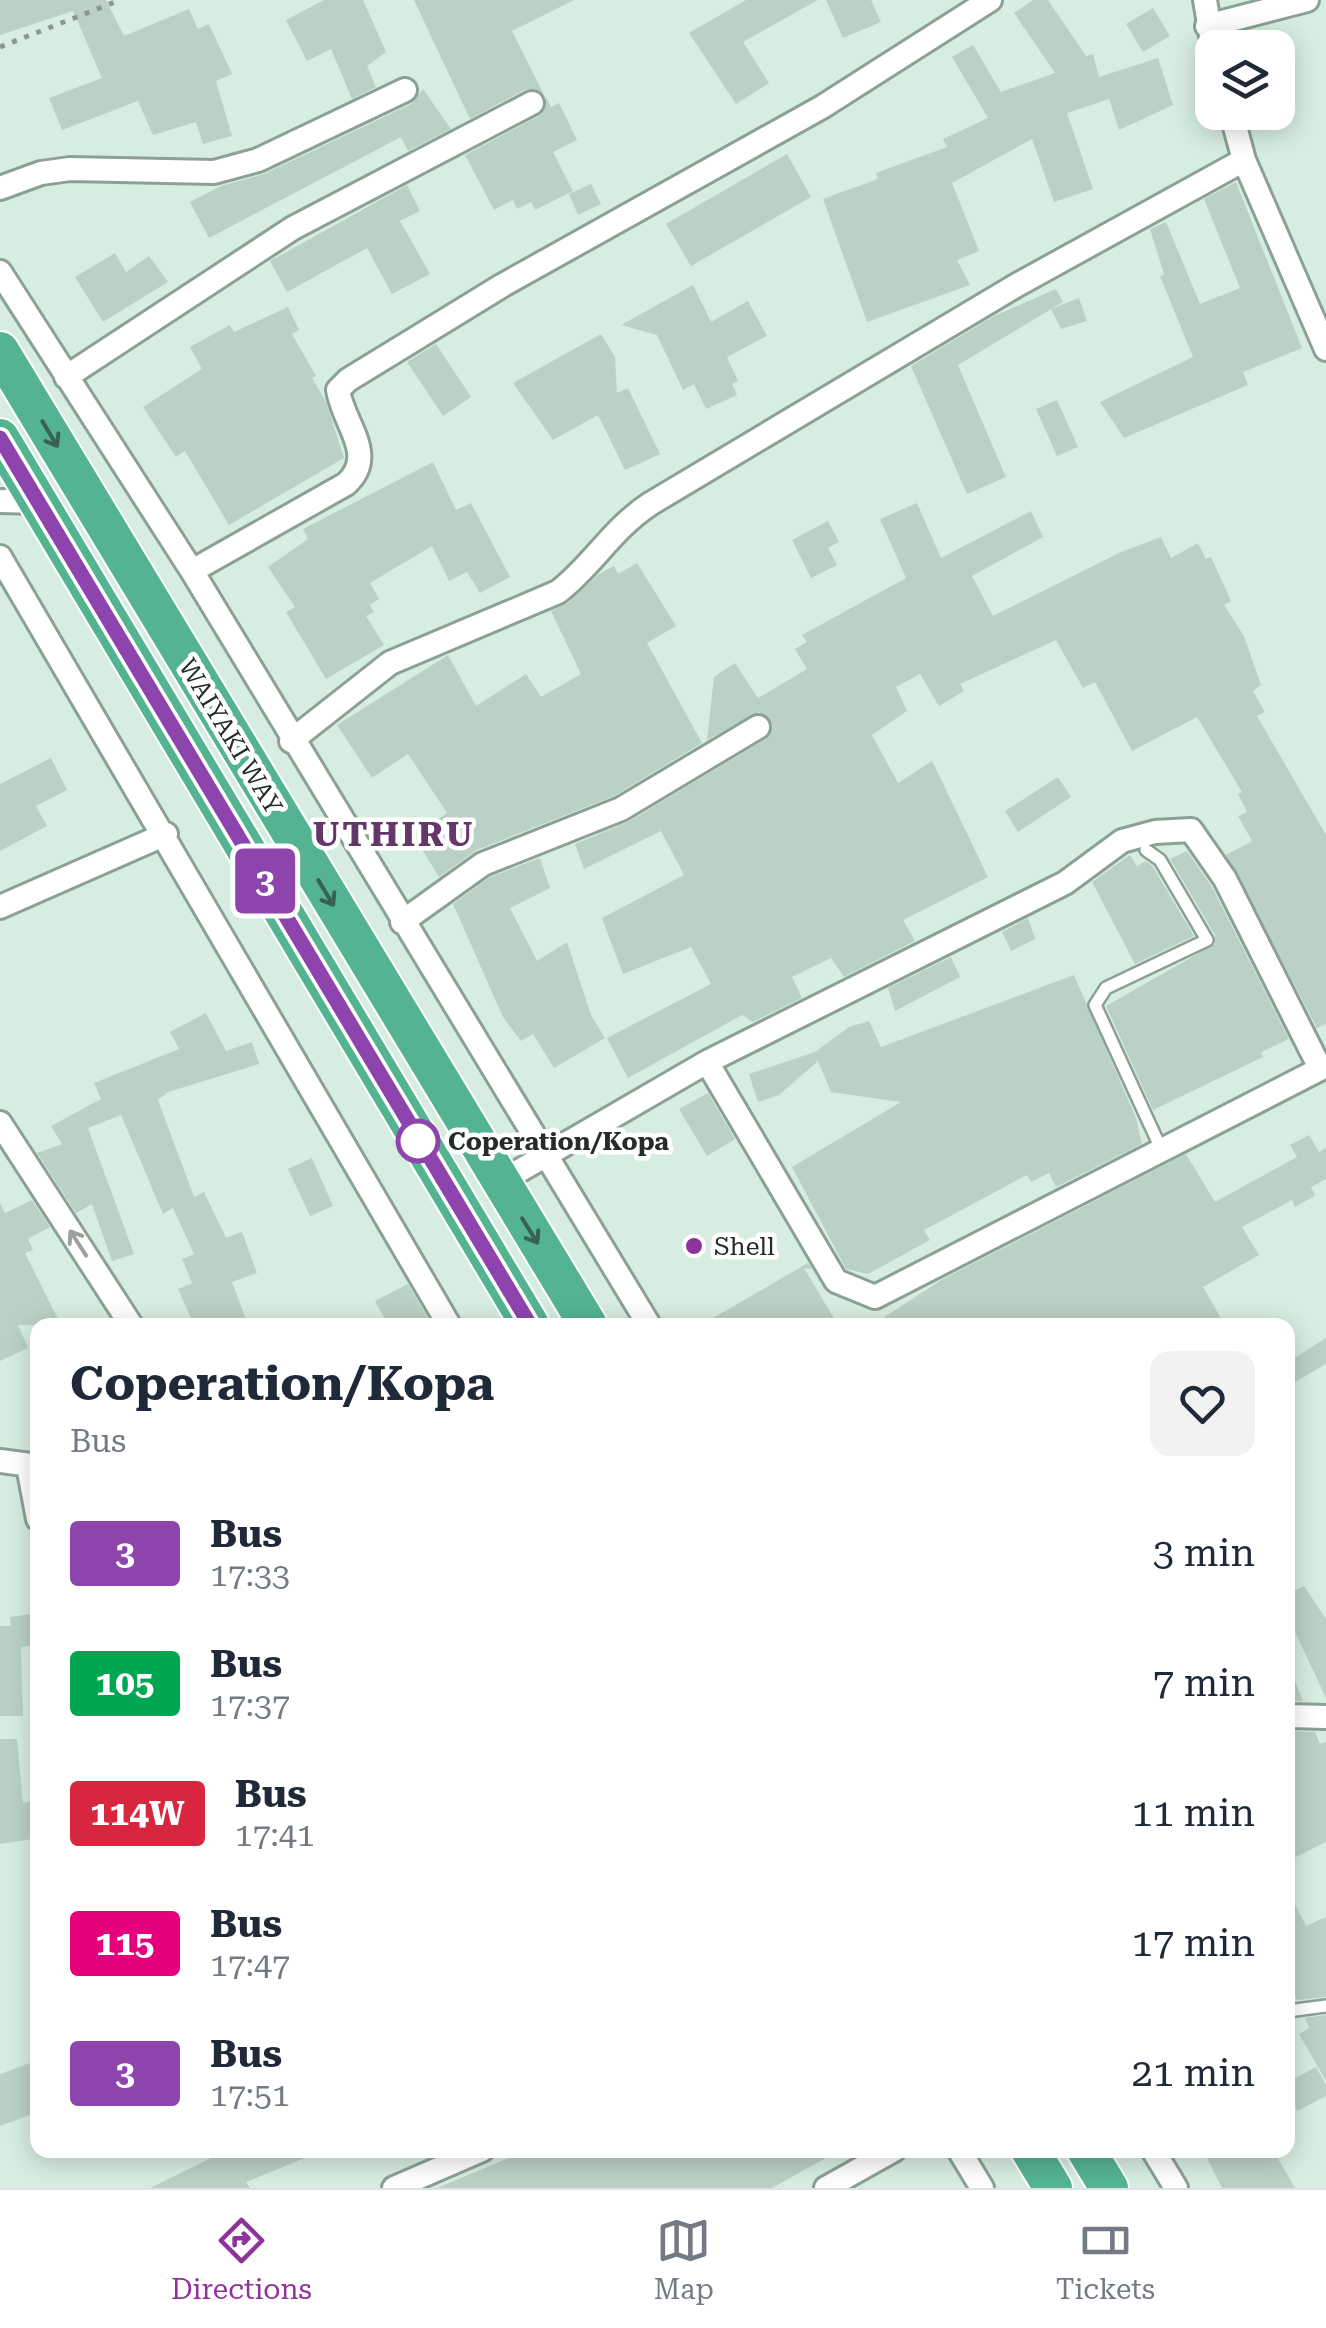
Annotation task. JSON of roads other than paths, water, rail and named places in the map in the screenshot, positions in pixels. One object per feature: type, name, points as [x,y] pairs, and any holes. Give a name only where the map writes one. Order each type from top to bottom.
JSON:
[{"type":"highway","name":"WAIYAKI WAY","points":[[0,351],[584,1318]]},
{"type":"highway","name":"WAIYAKI WAY","points":[[0,438],[526,1318]]},
{"type":"highway","points":[[1035,2158],[1053,2188]]},
{"type":"highway","points":[[1091,2158],[1109,2188]]},
{"type":"street","points":[[192,571],[346,484],[359,472],[362,454],[338,390],[348,380],[503,285],[822,107],[990,0]]},
{"type":"street","points":[[1204,0],[1209,30]]},
{"type":"street","points":[[1229,30],[1308,0]]},
{"type":"street","points":[[0,188],[41,173],[70,169],[214,172],[258,160],[405,90]]},
{"type":"street","points":[[66,377],[293,228],[416,168],[532,103]]},
{"type":"street","points":[[1236,130],[1244,160],[1326,350]]},
{"type":"street","points":[[291,740],[390,663],[558,592],[574,580],[612,533],[650,504],[1017,285],[1244,160]]},
{"type":"street","points":[[0,272],[192,571],[645,1318]]},
{"type":"street","points":[[0,501],[38,502]]},
{"type":"street","points":[[0,557],[166,834],[445,1318]]},
{"type":"street","points":[[402,922],[483,864],[622,809],[758,728]]},
{"type":"street","points":[[500,1182],[706,1062],[1065,883],[1122,841],[1155,832],[1191,830],[1225,879],[1323,1067],[875,1297],[836,1281],[706,1062]]},
{"type":"street","points":[[0,907],[166,834]]},
{"type":"street","points":[[0,1123],[126,1318]]},
{"type":"street","points":[[0,1461],[30,1466]]},
{"type":"street","points":[[1295,1716],[1326,1717]]},
{"type":"street","points":[[394,2188],[463,2158]]},
{"type":"street","points":[[826,2188],[880,2158]]},
{"type":"street","points":[[965,2158],[982,2188]]},
{"type":"street","points":[[1159,2158],[1176,2188]]},
{"type":"lane","points":[[1146,850],[1160,860],[1206,940],[1106,988],[1095,1005],[1162,1150]]},
{"type":"lane","points":[[1295,2010],[1326,2006]]},
{"type":"place","name":"Coperation/Kopa","points":[[418,1141]]},
{"type":"place","name":"Shell","points":[[694,1246]]},
{"type":"district","name":"UTHIRU","points":[[394,834]]}]
